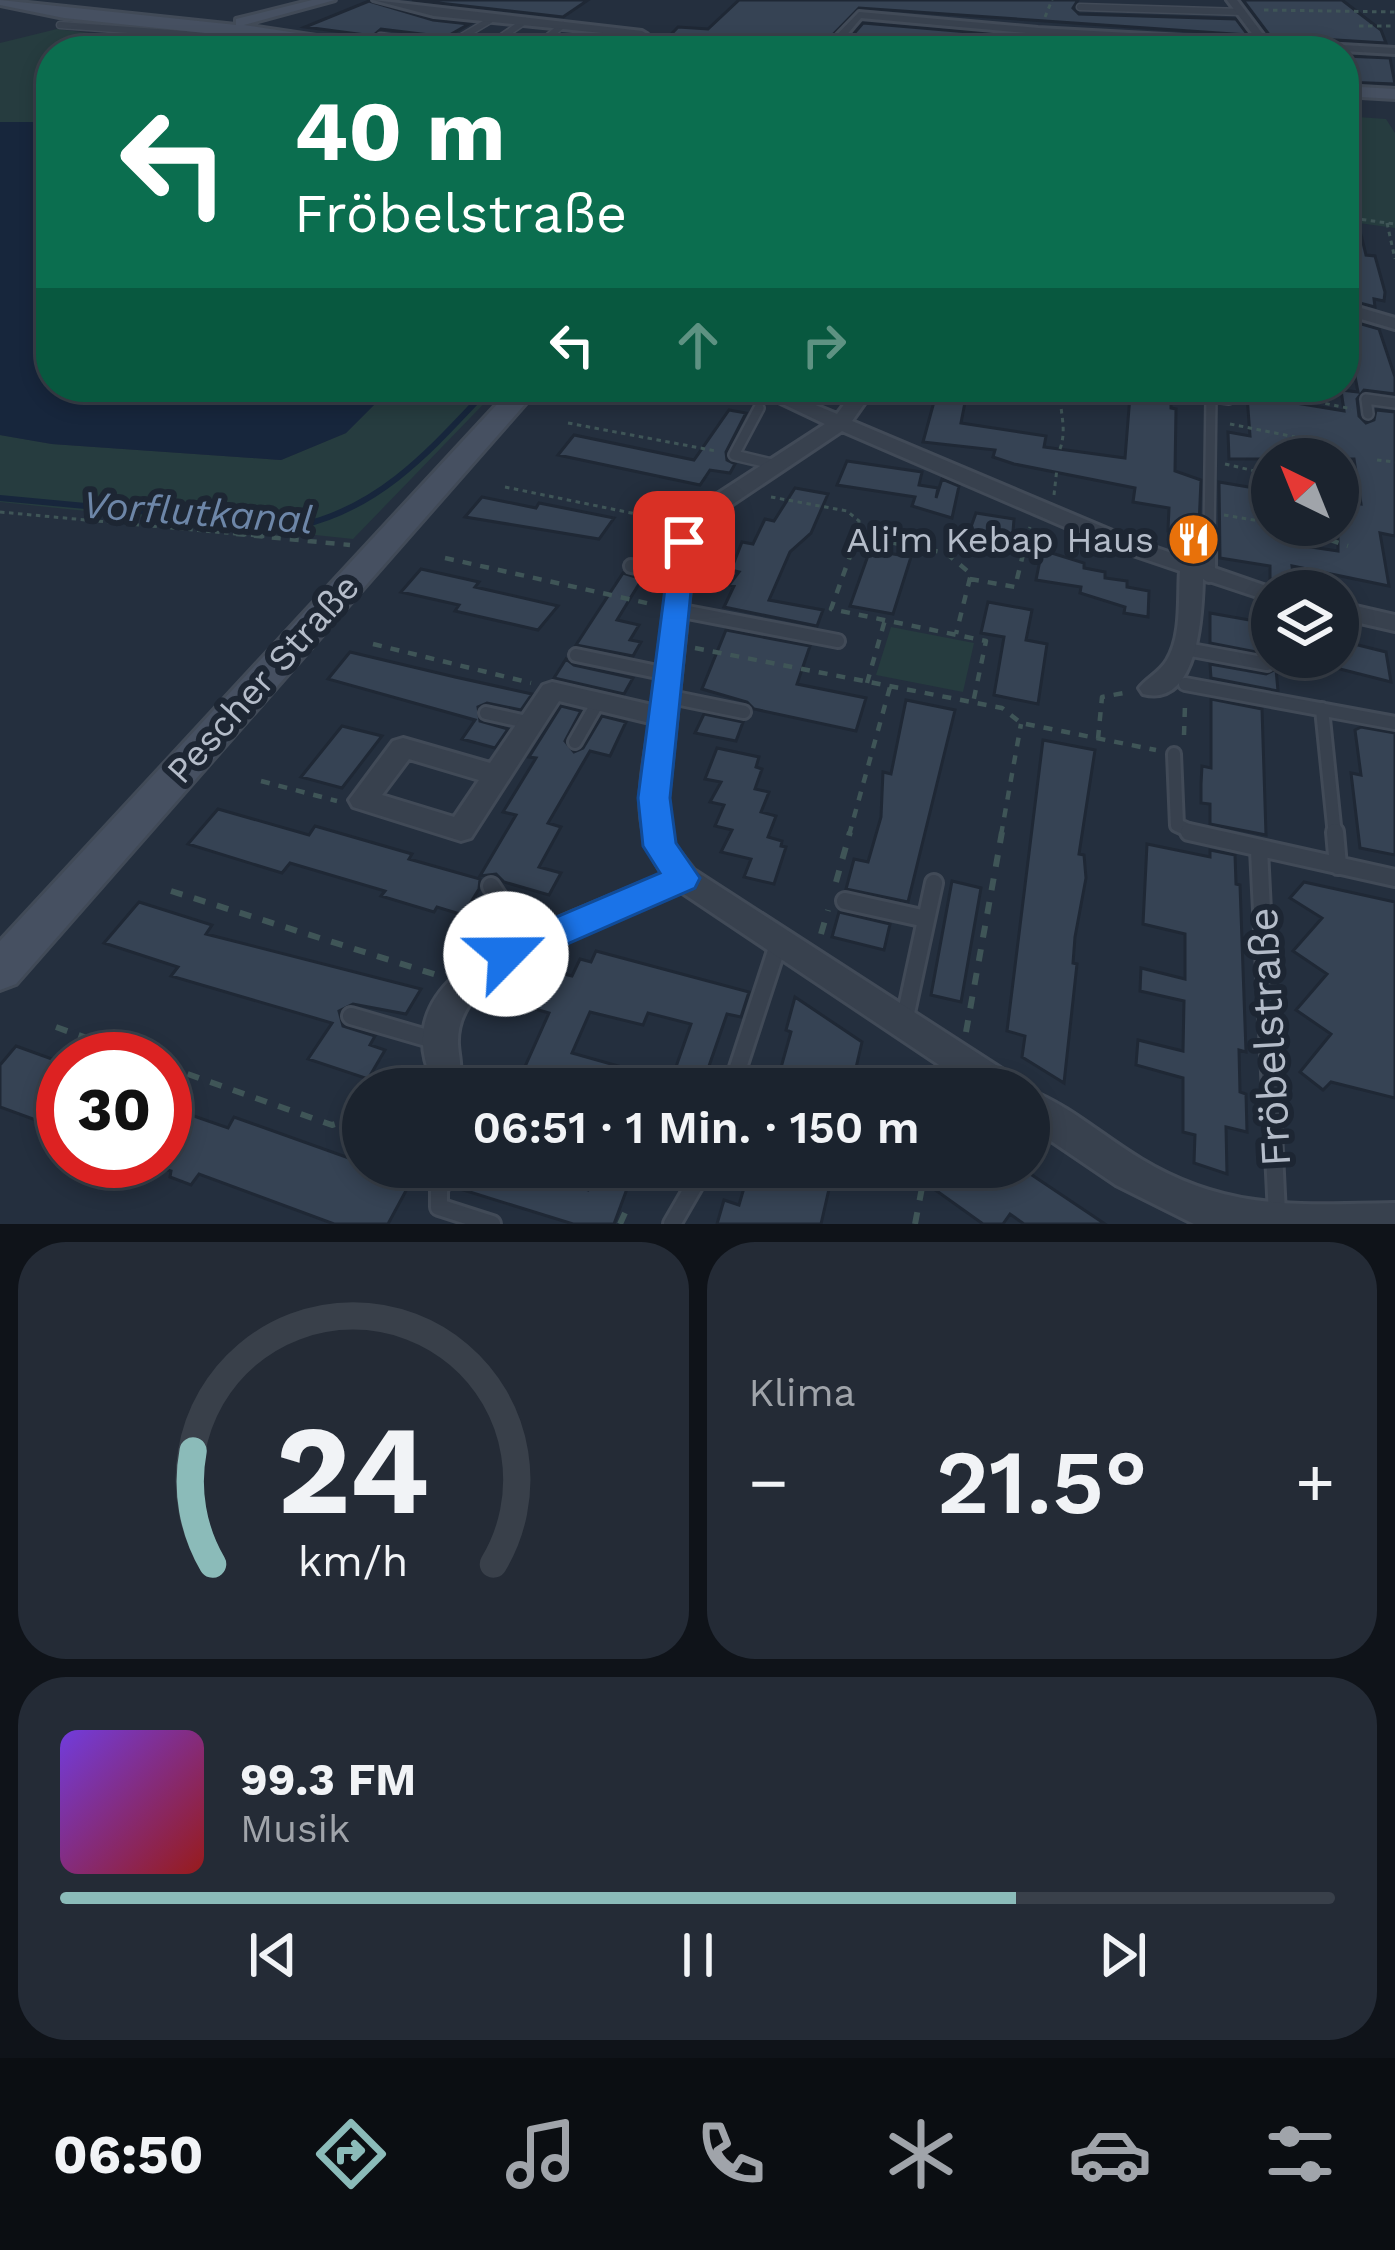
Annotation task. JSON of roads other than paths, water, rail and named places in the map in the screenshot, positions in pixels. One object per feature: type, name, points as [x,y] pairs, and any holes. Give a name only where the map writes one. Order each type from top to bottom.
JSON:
[{"type":"main road","points":[[222,27],[328,0]]},
{"type":"main road","points":[[0,1],[64,14],[300,36]]},
{"type":"main road","points":[[283,11],[265,22],[286,34]]},
{"type":"main road","points":[[1359,92],[1395,94]]},
{"type":"main road","name":"Pescher Straße","points":[[0,970],[513,402]]},
{"type":"street","points":[[378,0],[413,10],[642,34]]},
{"type":"street","points":[[840,36],[872,0]]},
{"type":"street","points":[[1240,10],[1260,36]]},
{"type":"street","points":[[857,16],[1171,36]]},
{"type":"street","points":[[958,24],[958,36]]},
{"type":"street","points":[[1359,50],[1395,51]]},
{"type":"street","points":[[1359,313],[1395,324]]},
{"type":"street","points":[[774,402],[840,423],[1038,508],[1251,589]]},
{"type":"street","points":[[856,402],[840,423],[746,485],[694,526],[684,542],[654,798],[659,846],[683,878],[972,1068]]},
{"type":"street","points":[[1152,688],[1177,671],[1186,649],[1200,573]]},
{"type":"street","points":[[1359,615],[1395,623]]},
{"type":"street","points":[[497,776],[403,748],[363,800],[461,830],[497,776],[552,691],[598,702],[668,683]]},
{"type":"street","points":[[444,1067],[450,1001],[464,983],[530,944],[683,878]]},
{"type":"street","name":"Fröbelstraße","points":[[1050,1120],[1190,1214],[1278,1224],[1395,1222]]},
{"type":"lane","points":[[1080,7],[1240,10]]},
{"type":"lane","points":[[1195,16],[1240,10]]},
{"type":"lane","points":[[472,36],[495,19]]},
{"type":"lane","points":[[464,36],[495,19]]},
{"type":"lane","points":[[503,36],[525,21]]},
{"type":"lane","points":[[510,32],[549,35],[563,25]]},
{"type":"lane","points":[[61,26],[198,35],[222,27]]},
{"type":"lane","points":[[1369,414],[1366,398],[1395,403]]},
{"type":"lane","points":[[756,402],[734,455],[776,466]]},
{"type":"lane","points":[[1200,573],[1210,513],[1211,402]]},
{"type":"lane","points":[[631,566],[678,576]]},
{"type":"lane","points":[[676,610],[838,641]]},
{"type":"lane","points":[[1186,649],[1251,661]]},
{"type":"lane","points":[[576,655],[744,712]]},
{"type":"lane","points":[[1185,684],[1395,723]]},
{"type":"lane","points":[[575,742],[598,702]]},
{"type":"lane","points":[[1322,709],[1338,866]]},
{"type":"lane","points":[[485,713],[531,723]]},
{"type":"lane","points":[[1174,754],[1177,825],[1192,834],[1395,878]]},
{"type":"lane","name":"Fröbelstraße","points":[[1259,850],[1278,1224]]},
{"type":"lane","points":[[904,1024],[934,883]]},
{"type":"lane","points":[[491,886],[530,944]]},
{"type":"lane","points":[[845,901],[926,919]]},
{"type":"lane","points":[[738,1068],[779,941]]},
{"type":"lane","points":[[351,1016],[444,1067]]},
{"type":"lane","points":[[440,1188],[439,1207],[492,1224]]},
{"type":"lane","points":[[672,1224],[693,1188]]},
{"type":"water","points":[[0,122],[36,122],[36,402],[377,402],[346,433],[281,460],[52,444],[0,435]]},
{"type":"waterway","name":"Vorflutkanal","points":[[0,498],[299,526],[356,505],[381,489],[427,452],[475,402]]},
{"type":"place","name":"Ali'm Kebap Haus","points":[[1193,540]]}]
